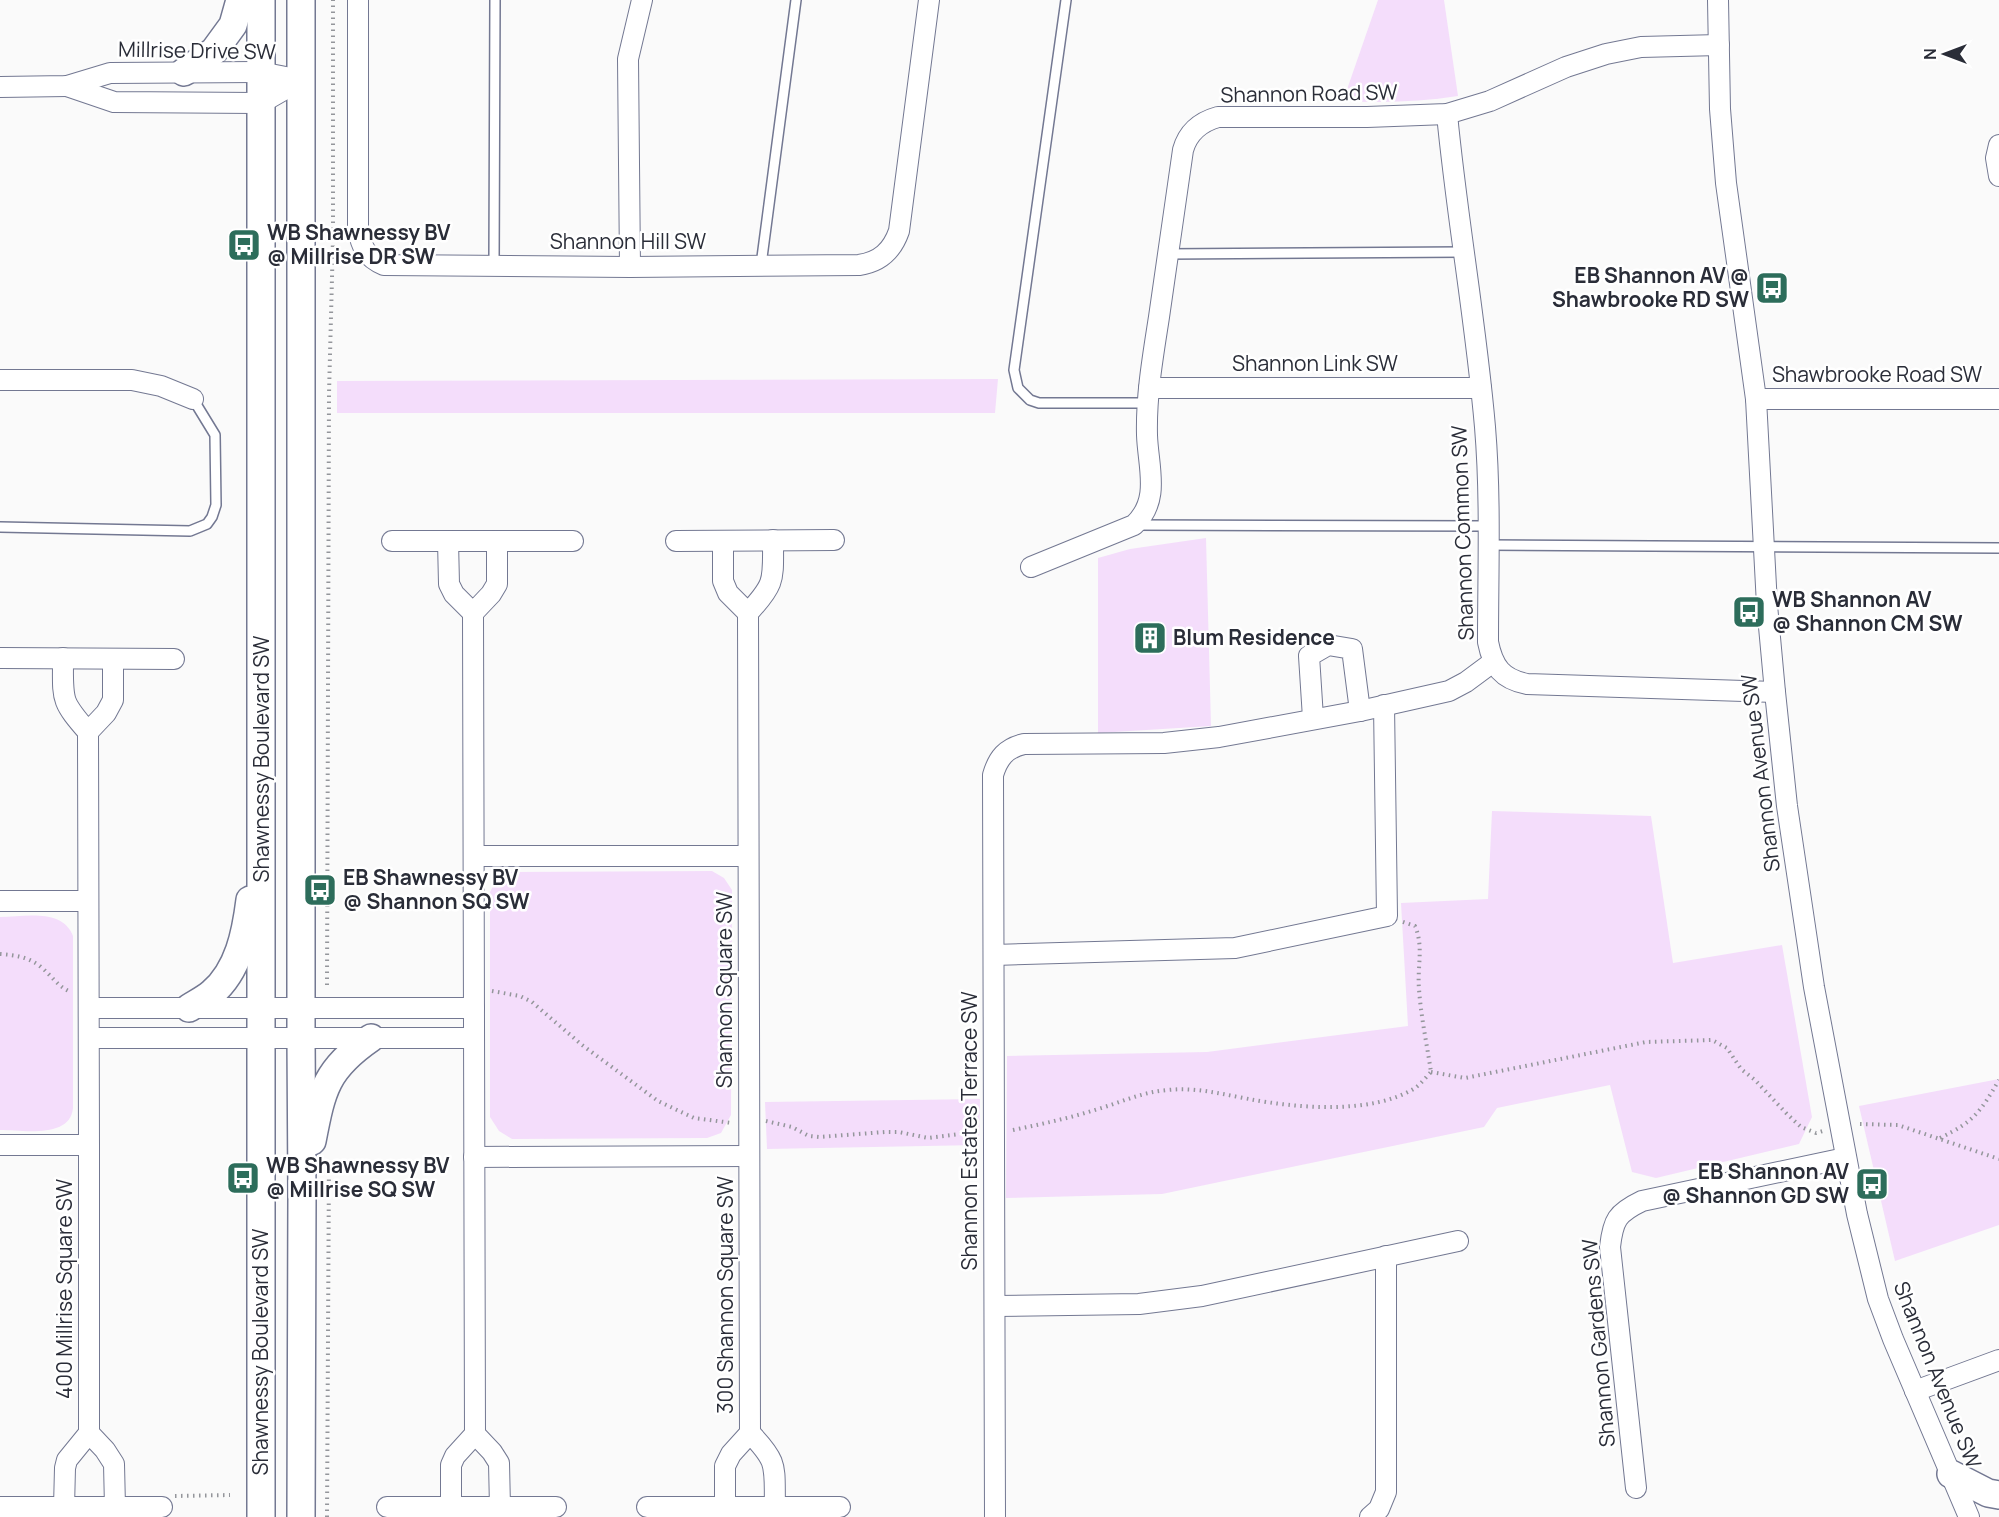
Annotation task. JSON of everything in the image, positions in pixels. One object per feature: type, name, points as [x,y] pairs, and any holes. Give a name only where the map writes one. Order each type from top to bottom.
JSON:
[{"type":"main road","points":[[184,72],[214,51],[233,25],[240,0]]},
{"type":"main road","name":"Shawnessy Boulevard SW","points":[[260,1512],[261,0]]},
{"type":"main road","name":"Shawnessy Boulevard SW","points":[[301,0],[301,1517]]},
{"type":"main road","points":[[189,1008],[211,994],[220,985],[227,977],[237,956],[247,922],[262,821]]},
{"type":"main road","points":[[302,1195],[315,1124],[326,1083],[333,1070],[371,1038]]},
{"type":"main road","points":[[1951,1474],[1988,1493],[1999,1496]]},
{"type":"street","name":"Shannon Hill SW","points":[[358,0],[358,229],[362,245],[374,260],[384,265],[630,267],[859,265],[877,260],[891,248],[899,231],[929,0]]},
{"type":"street","points":[[630,267],[628,59],[642,0]]},
{"type":"street","name":"Shannon Avenue SW","points":[[1718,0],[1720,109],[1726,183],[1756,399],[1775,692],[1787,806],[1803,915],[1845,1158],[1878,1299],[1969,1517]]},
{"type":"street","name":"Shannon Road SW","points":[[1134,525],[1143,516],[1150,502],[1148,396],[1183,150],[1189,135],[1201,124],[1218,117],[1367,117],[1447,114],[1490,101],[1566,67],[1606,54],[1641,46],[1719,45]]},
{"type":"street","name":"Millrise Drive SW","points":[[0,87],[67,86],[110,73],[261,72],[301,80]]},
{"type":"street","name":"Millrise Drive SW","points":[[67,86],[114,102],[261,103],[301,80]]},
{"type":"street","name":"Shannon Common SW","points":[[1447,114],[1481,388],[1486,447],[1488,642],[1493,662],[1514,681],[1527,684],[1775,692]]},
{"type":"street","points":[[1999,145],[1996,158],[1999,176]]},
{"type":"street","points":[[0,380],[132,380],[161,386],[193,399]]},
{"type":"street","name":"Shannon Link SW","points":[[1148,396],[1481,388]]},
{"type":"street","name":"Shawbrooke Road SW","points":[[1756,399],[1999,399]]},
{"type":"street","points":[[1031,567],[1134,525]]},
{"type":"street","points":[[723,541],[723,581],[728,593],[748,613],[766,594],[772,580],[773,540]]},
{"type":"street","points":[[675,541],[834,540]]},
{"type":"street","points":[[392,541],[573,541]]},
{"type":"street","points":[[448,541],[449,584],[454,594],[473,613]]},
{"type":"street","points":[[451,1507],[451,1465],[455,1456],[475,1434],[473,613],[497,584],[497,541]]},
{"type":"street","name":"Shannon Square SW","points":[[748,613],[749,1156]]},
{"type":"street","points":[[1313,718],[1310,656],[1328,645],[1352,649],[1360,711]]},
{"type":"street","points":[[1,658],[174,659]]},
{"type":"street","points":[[63,658],[65,702],[69,711],[88,732],[106,713],[113,700],[112,659]]},
{"type":"street","name":"Shannon Estates Terrace SW","points":[[995,1517],[993,775],[999,759],[1013,747],[1024,744],[1186,741],[1360,711],[1449,691],[1466,682],[1493,662]]},
{"type":"street","points":[[994,955],[1235,948],[1387,916],[1384,705]]},
{"type":"street","name":"400 Millrise Square SW","points":[[88,732],[89,1433]]},
{"type":"street","points":[[474,856],[748,856]]},
{"type":"street","points":[[0,901],[88,901]]},
{"type":"street","points":[[89,1008],[474,1008]]},
{"type":"street","points":[[89,1038],[474,1038]]},
{"type":"street","points":[[0,1145],[89,1145]]},
{"type":"street","points":[[474,1157],[749,1156]]},
{"type":"street","name":"300 Shannon Square SW","points":[[725,1506],[725,1466],[731,1454],[750,1433],[749,1156]]},
{"type":"street","name":"Shannon Gardens SW","points":[[1636,1488],[1610,1247],[1612,1228],[1618,1216],[1642,1201],[1845,1158]]},
{"type":"street","points":[[995,1306],[1104,1306],[1164,1302],[1202,1296],[1458,1241]]},
{"type":"street","points":[[1372,1516],[1379,1509],[1386,1492],[1386,1256]]},
{"type":"street","points":[[1915,1391],[1999,1360]]},
{"type":"street","points":[[64,1507],[67,1460],[89,1433],[111,1457],[114,1464],[115,1507]]},
{"type":"street","name":"300 Shannon Square SW","points":[[750,1433],[768,1452],[774,1464],[775,1506]]},
{"type":"street","points":[[475,1434],[499,1463],[500,1507]]},
{"type":"street","points":[[1,1507],[162,1507]]},
{"type":"street","points":[[387,1507],[556,1507]]},
{"type":"street","points":[[647,1507],[840,1507]]},
{"type":"lane","points":[[494,266],[495,0]]},
{"type":"lane","points":[[760,265],[795,0]]},
{"type":"lane","points":[[1066,0],[1014,370],[1015,379],[1023,395],[1039,403],[1148,396]]},
{"type":"lane","points":[[1168,254],[1463,252]]},
{"type":"lane","points":[[0,527],[190,531],[207,524],[216,505],[215,435],[193,399]]},
{"type":"lane","points":[[1134,525],[1488,535],[1764,548],[1999,548]]},
{"type":"path","points":[[327,985],[333,0]]},
{"type":"path","points":[[1387,916],[1414,926],[1419,935],[1419,988],[1431,1072]]},
{"type":"path","points":[[0,954],[27,959],[41,967],[63,989],[72,992]]},
{"type":"path","points":[[488,991],[520,996],[532,1002],[582,1045],[658,1101],[681,1113],[694,1118],[749,1123],[774,1122],[792,1127],[809,1136],[819,1137],[899,1132],[928,1138],[965,1132],[1013,1131],[1101,1108],[1134,1095],[1170,1089],[1209,1090],[1294,1105],[1354,1106],[1396,1096],[1415,1088],[1431,1072]]},
{"type":"path","points":[[1431,1072],[1465,1078],[1646,1042],[1712,1040],[1727,1048],[1741,1069],[1755,1080],[1782,1109],[1802,1126],[1816,1133],[1860,1124],[1898,1125],[1999,1159]]},
{"type":"path","points":[[1940,1139],[1979,1113],[1999,1080]]},
{"type":"path","points":[[327,1517],[329,1153]]},
{"type":"path","points":[[162,1507],[170,1496],[230,1495]]},
{"type":"shaded area","points":[[1378,0],[1444,0],[1458,96],[1401,102],[1343,101]]},
{"type":"shaded area","points":[[998,379],[995,413],[337,413],[337,381]]},
{"type":"shaded area","points":[[1206,538],[1211,726],[1098,733],[1098,558],[1130,549]]},
{"type":"shaded area","points":[[1492,811],[1651,816],[1673,963],[1782,945],[1812,1117],[1799,1144],[1656,1178],[1632,1172],[1610,1085],[1497,1108],[1484,1127],[1162,1194],[1006,1198],[1007,1056],[1207,1052],[1408,1026],[1401,903],[1488,899]]},
{"type":"shaded area","points":[[712,871],[724,878],[732,890],[731,1115],[721,1133],[707,1138],[512,1139],[499,1131],[490,1117],[490,892],[497,879],[511,872]]},
{"type":"shaded area","points":[[42,916],[52,918],[68,927],[73,936],[73,1108],[70,1118],[64,1125],[55,1129],[0,1130],[0,917]]},
{"type":"shaded area","points":[[1999,1079],[1999,1225],[1895,1261],[1859,1106]]},
{"type":"shaded area","points":[[980,1099],[979,1145],[767,1149],[765,1102]]},
{"type":"place","name":"WB Shawnessy BV @ Millrise DR SW","points":[[244,245]]},
{"type":"place","name":"EB Shannon AV @ Shawbrooke RD SW","points":[[1772,288]]},
{"type":"place","name":"WB Shannon AV @ Shannon CM SW","points":[[1749,612]]},
{"type":"place","name":"Blum Residence","points":[[1150,638]]},
{"type":"place","name":"EB Shawnessy BV @ Shannon SQ SW","points":[[320,890]]},
{"type":"place","name":"WB Shawnessy BV @ Millrise SQ SW","points":[[243,1178]]},
{"type":"place","name":"EB Shannon AV @ Shannon GD SW","points":[[1872,1184]]}]
